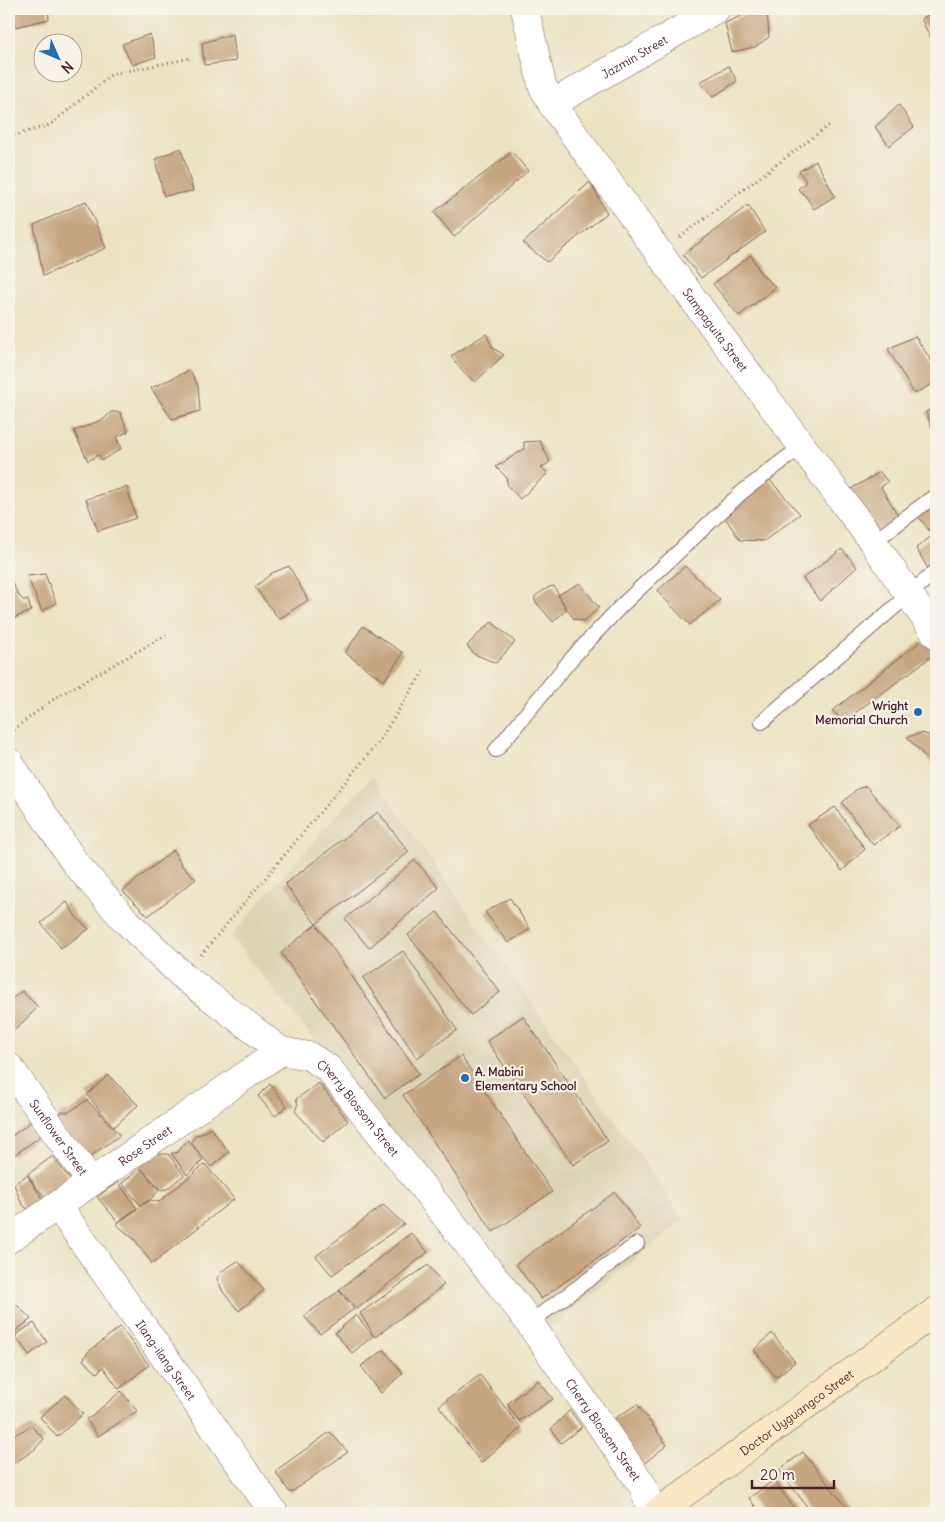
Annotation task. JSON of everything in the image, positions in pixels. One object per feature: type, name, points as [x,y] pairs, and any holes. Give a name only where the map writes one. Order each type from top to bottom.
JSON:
[{"type":"main road","name":"Doctor Uyguangco Street","points":[[657,1513],[936,1311]]},
{"type":"street","name":"Sampaguita Street","points":[[525,9],[542,85],[552,104],[659,253],[873,542],[936,634]]},
{"type":"street","name":"Jazmin Street","points":[[552,104],[716,9]]},
{"type":"street","name":"Cherry Blossom Street","points":[[9,762],[75,863],[125,920],[183,976],[281,1051],[309,1056],[329,1069],[529,1323],[643,1486],[652,1513]]},
{"type":"street","name":"Rose Street","points":[[9,1239],[281,1051]]},
{"type":"street","name":"Sunflower Street","points":[[9,1067],[91,1182]]},
{"type":"street","name":"Ilang-ilang Street","points":[[58,1206],[274,1513]]},
{"type":"lane","points":[[496,750],[572,658],[621,606],[741,492],[802,446]]},
{"type":"lane","points":[[873,542],[936,495]]},
{"type":"lane","points":[[762,722],[936,571]]},
{"type":"lane","points":[[529,1323],[637,1244]]},
{"type":"path","points":[[9,137],[50,125],[112,74],[191,58]]},
{"type":"path","points":[[659,253],[832,124]]},
{"type":"path","points":[[9,733],[55,698],[166,635]]},
{"type":"path","points":[[183,976],[377,744],[425,669]]},
{"type":"shaded area","name":"A. Mabini Elementary School","points":[[372,776],[684,1219],[549,1329],[231,937]]},
{"type":"building","points":[[11,9],[48,9],[49,19],[15,27]]},
{"type":"building","points":[[757,9],[767,9],[769,37],[755,47],[732,52],[725,23]]},
{"type":"building","points":[[935,9],[936,37],[932,40],[921,19]]},
{"type":"building","points":[[150,34],[156,57],[132,65],[122,44]]},
{"type":"building","points":[[233,34],[236,61],[204,65],[202,43]]},
{"type":"building","points":[[729,66],[737,81],[713,97],[700,82]]},
{"type":"building","points":[[899,105],[914,127],[889,146],[875,127]]},
{"type":"building","points":[[181,148],[193,191],[164,196],[155,159]]},
{"type":"building","points":[[512,152],[528,171],[454,237],[434,212]]},
{"type":"building","points":[[816,161],[835,196],[814,209],[798,189],[806,182],[799,171]]},
{"type":"building","points":[[590,182],[607,213],[547,262],[523,243]]},
{"type":"building","points":[[86,201],[106,248],[43,276],[34,225]]},
{"type":"building","points":[[748,205],[765,232],[701,278],[683,255]]},
{"type":"building","points":[[751,255],[761,274],[776,287],[739,316],[713,284]]},
{"type":"building","points":[[486,334],[493,348],[504,355],[475,382],[462,371],[451,356]]},
{"type":"building","points":[[915,336],[936,368],[936,382],[914,394],[888,349]]},
{"type":"building","points":[[190,370],[198,386],[200,411],[172,419],[151,388]]},
{"type":"building","points":[[936,407],[936,439],[926,412]]},
{"type":"building","points":[[111,412],[120,412],[128,432],[116,437],[121,449],[102,460],[98,455],[88,461],[74,431],[104,419]]},
{"type":"building","points":[[540,441],[550,462],[541,468],[548,473],[520,499],[508,486],[506,477],[496,467],[524,449],[524,442]]},
{"type":"building","points":[[880,472],[888,482],[881,487],[899,517],[871,535],[842,494]]},
{"type":"building","points":[[769,479],[800,514],[764,541],[740,540],[722,513]]},
{"type":"building","points":[[127,487],[136,518],[98,531],[86,499]]},
{"type":"building","points":[[936,500],[936,567],[930,572],[916,548],[933,535],[917,515]]},
{"type":"building","points":[[842,549],[857,567],[820,601],[803,578]]},
{"type":"building","points":[[289,566],[308,600],[279,619],[255,587],[272,573]]},
{"type":"building","points":[[685,566],[720,600],[690,625],[657,591]]},
{"type":"building","points":[[45,574],[56,603],[42,611],[27,576]]},
{"type":"building","points":[[9,577],[19,596],[23,600],[28,600],[31,611],[9,620]]},
{"type":"building","points":[[580,583],[599,608],[584,621],[574,619],[558,595]]},
{"type":"building","points":[[554,586],[566,610],[553,622],[535,601],[535,596]]},
{"type":"building","points":[[492,622],[515,642],[496,663],[474,654],[467,646]]},
{"type":"building","points":[[363,626],[403,653],[384,681],[345,653]]},
{"type":"building","points":[[921,641],[935,654],[844,721],[832,711]]},
{"type":"building","points":[[936,732],[936,768],[907,737],[922,733],[932,736]]},
{"type":"building","points":[[866,786],[900,826],[873,845],[842,803],[857,789]]},
{"type":"building","points":[[835,807],[865,849],[842,871],[808,825]]},
{"type":"building","points":[[378,812],[409,852],[316,924],[285,884]]},
{"type":"building","points":[[173,850],[182,866],[196,879],[148,916],[123,891]]},
{"type":"building","points":[[415,860],[439,888],[369,948],[345,919]]},
{"type":"building","points":[[510,898],[530,929],[508,943],[485,912]]},
{"type":"building","points":[[67,902],[77,918],[89,929],[61,948],[41,923]]},
{"type":"building","points":[[437,912],[500,992],[471,1015],[408,935]]},
{"type":"building","points":[[316,924],[419,1074],[385,1098],[281,953]]},
{"type":"building","points":[[403,951],[457,1030],[417,1058],[363,978]]},
{"type":"building","points":[[22,991],[38,1007],[9,1036],[9,1001]]},
{"type":"building","points":[[523,1016],[608,1141],[573,1165],[487,1041]]},
{"type":"building","points":[[461,1056],[552,1192],[493,1232],[403,1095]]},
{"type":"building","points":[[108,1075],[138,1105],[114,1127],[87,1095]]},
{"type":"building","points":[[319,1083],[348,1121],[323,1142],[295,1111],[298,1104],[296,1099]]},
{"type":"building","points":[[270,1084],[287,1106],[275,1116],[258,1096]]},
{"type":"building","points":[[87,1100],[120,1135],[87,1159],[55,1120],[61,1112],[69,1112]]},
{"type":"building","points":[[32,1121],[42,1135],[13,1156],[9,1151],[9,1138]]},
{"type":"building","points":[[211,1128],[229,1152],[211,1167],[191,1142],[197,1134],[199,1135]]},
{"type":"building","points":[[188,1140],[203,1160],[187,1175],[171,1153],[176,1153]]},
{"type":"building","points":[[156,1154],[168,1154],[184,1175],[167,1189],[161,1190],[140,1166]]},
{"type":"building","points":[[53,1156],[74,1185],[49,1202],[34,1185],[28,1174]]},
{"type":"building","points":[[205,1164],[234,1199],[152,1264],[135,1240],[116,1224],[150,1200],[159,1202]]},
{"type":"building","points":[[140,1168],[159,1190],[150,1200],[140,1205],[122,1183]]},
{"type":"building","points":[[27,1175],[43,1200],[33,1209],[26,1208],[22,1204],[14,1184]]},
{"type":"building","points":[[118,1182],[137,1208],[118,1222],[97,1197]]},
{"type":"building","points":[[615,1192],[640,1228],[541,1299],[516,1264]]},
{"type":"building","points":[[383,1205],[404,1224],[332,1275],[316,1256]]},
{"type":"building","points":[[411,1233],[428,1252],[357,1309],[339,1290]]},
{"type":"building","points":[[238,1261],[264,1290],[239,1311],[223,1292],[217,1279],[222,1271]]},
{"type":"building","points":[[428,1265],[444,1285],[375,1337],[360,1313]]},
{"type":"building","points":[[339,1291],[354,1309],[320,1334],[304,1316]]},
{"type":"building","points":[[9,1297],[31,1319],[9,1336]]},
{"type":"building","points":[[356,1315],[373,1336],[352,1353],[335,1333]]},
{"type":"building","points":[[34,1323],[47,1342],[29,1355],[15,1335]]},
{"type":"building","points":[[120,1327],[149,1365],[119,1389],[103,1367],[97,1373],[83,1360],[88,1352]]},
{"type":"building","points":[[772,1333],[795,1362],[776,1377],[754,1350]]},
{"type":"building","points":[[384,1350],[403,1373],[381,1393],[361,1366]]},
{"type":"building","points":[[480,1375],[521,1428],[481,1463],[439,1406]]},
{"type":"building","points":[[538,1380],[553,1399],[519,1421],[507,1404]]},
{"type":"building","points":[[121,1391],[137,1411],[98,1436],[86,1419],[91,1417]]},
{"type":"building","points":[[65,1395],[83,1414],[57,1437],[40,1417]]},
{"type":"building","points":[[637,1404],[667,1445],[642,1465],[605,1425]]},
{"type":"building","points":[[570,1410],[582,1427],[561,1443],[551,1429]]},
{"type":"building","points":[[31,1426],[44,1439],[35,1449],[9,1467],[9,1438]]},
{"type":"building","points":[[330,1432],[348,1452],[290,1493],[275,1471]]},
{"type":"building","points":[[803,1452],[851,1513],[812,1513],[779,1470]]},
{"type":"building","points":[[774,1480],[797,1513],[760,1513],[749,1498]]},
{"type":"place","name":"Wright Memorial Church","points":[[918,712]]},
{"type":"place","name":"A. Mabini Elementary School","points":[[465,1078]]}]
